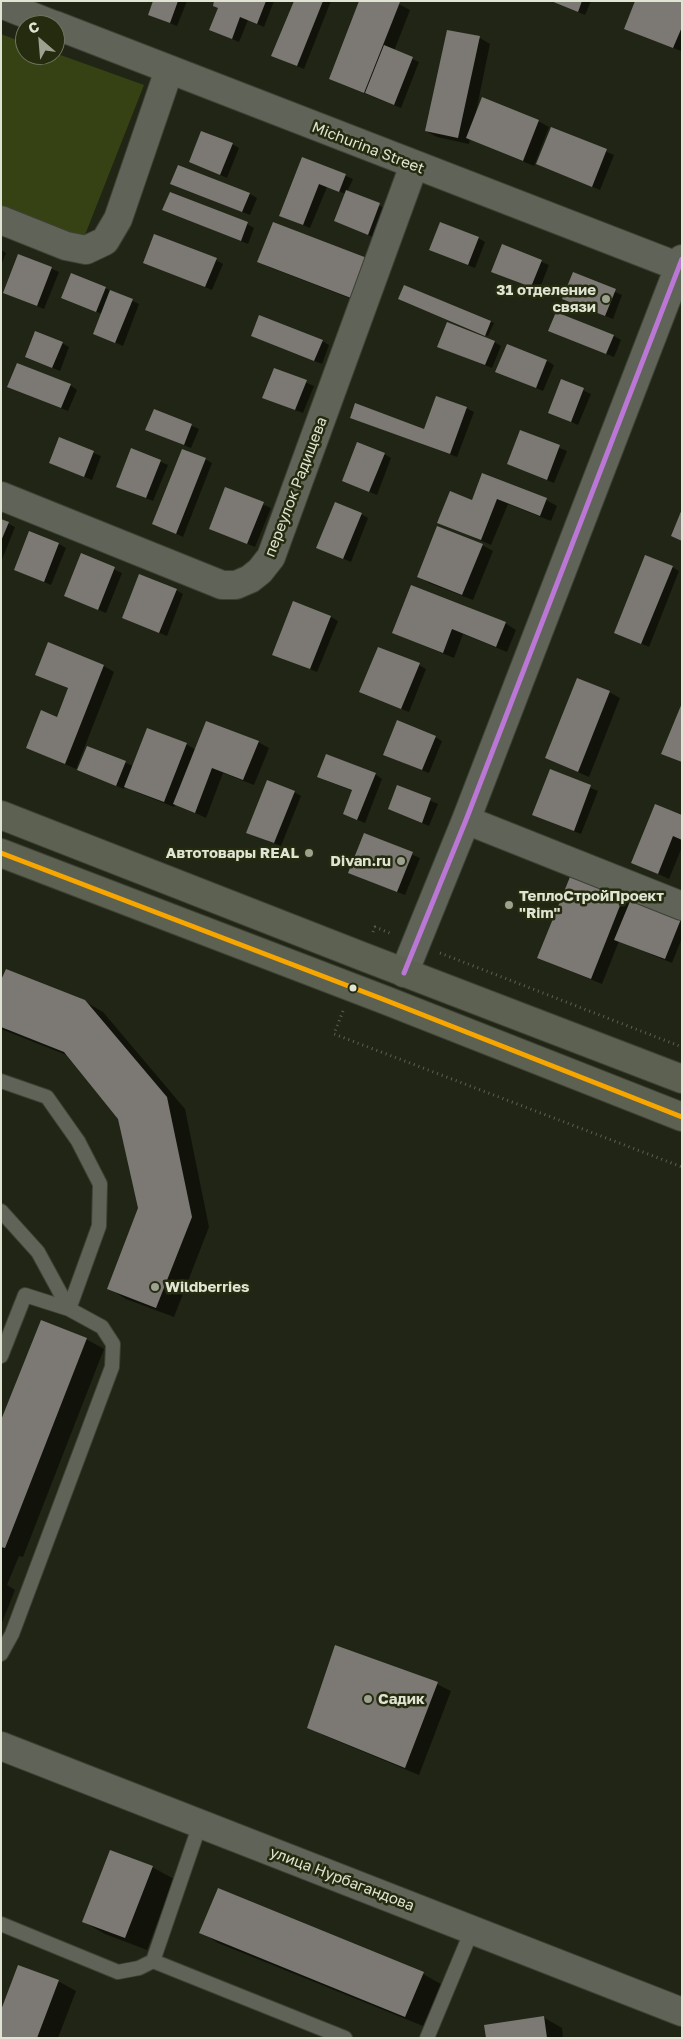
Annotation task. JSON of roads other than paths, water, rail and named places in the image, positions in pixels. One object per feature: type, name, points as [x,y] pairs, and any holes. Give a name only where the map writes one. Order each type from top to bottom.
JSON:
[{"type":"main road","points":[[1,815],[404,973],[682,1079]]},
{"type":"main road","points":[[1,853],[377,997],[682,1117]]},
{"type":"street","name":"Michurina Street","points":[[1,4],[29,15]]},
{"type":"street","name":"Michurina Street","points":[[65,29],[414,165],[681,265]]},
{"type":"street","points":[[1,220],[66,246],[86,250],[105,241],[118,219],[169,70]]},
{"type":"street","name":"переулок Радищева","points":[[1,496],[222,585],[236,585],[250,579],[260,571],[272,558],[414,165]]},
{"type":"street","points":[[404,973],[466,820],[681,265]]},
{"type":"street","points":[[466,820],[682,906]]},
{"type":"street","name":"улица Нурбагандова","points":[[1,1746],[682,2012]]},
{"type":"lane","points":[[1,1081],[47,1097],[78,1141],[100,1184],[99,1226],[69,1309]]},
{"type":"lane","points":[[1,1211],[38,1252],[69,1309]]},
{"type":"lane","points":[[1,1356],[25,1295],[69,1309],[102,1327],[113,1344],[112,1367],[12,1634],[1,1654]]},
{"type":"lane","points":[[1,1924],[118,1972],[139,1968],[152,1960],[200,1824]]},
{"type":"lane","points":[[427,2038],[472,1930]]},
{"type":"lane","points":[[152,1960],[345,2038]]},
{"type":"place","name":"31 отделение связи","points":[[606,299]]},
{"type":"place","name":"Автотовары REAL","points":[[309,853]]},
{"type":"place","name":"Divan.ru","points":[[401,861]]},
{"type":"place","name":"ТеплоСтройПроект \"Rim\"","points":[[509,905]]},
{"type":"place","name":"Wildberries","points":[[155,1287]]},
{"type":"place","name":"Садик","points":[[368,1699]]}]
